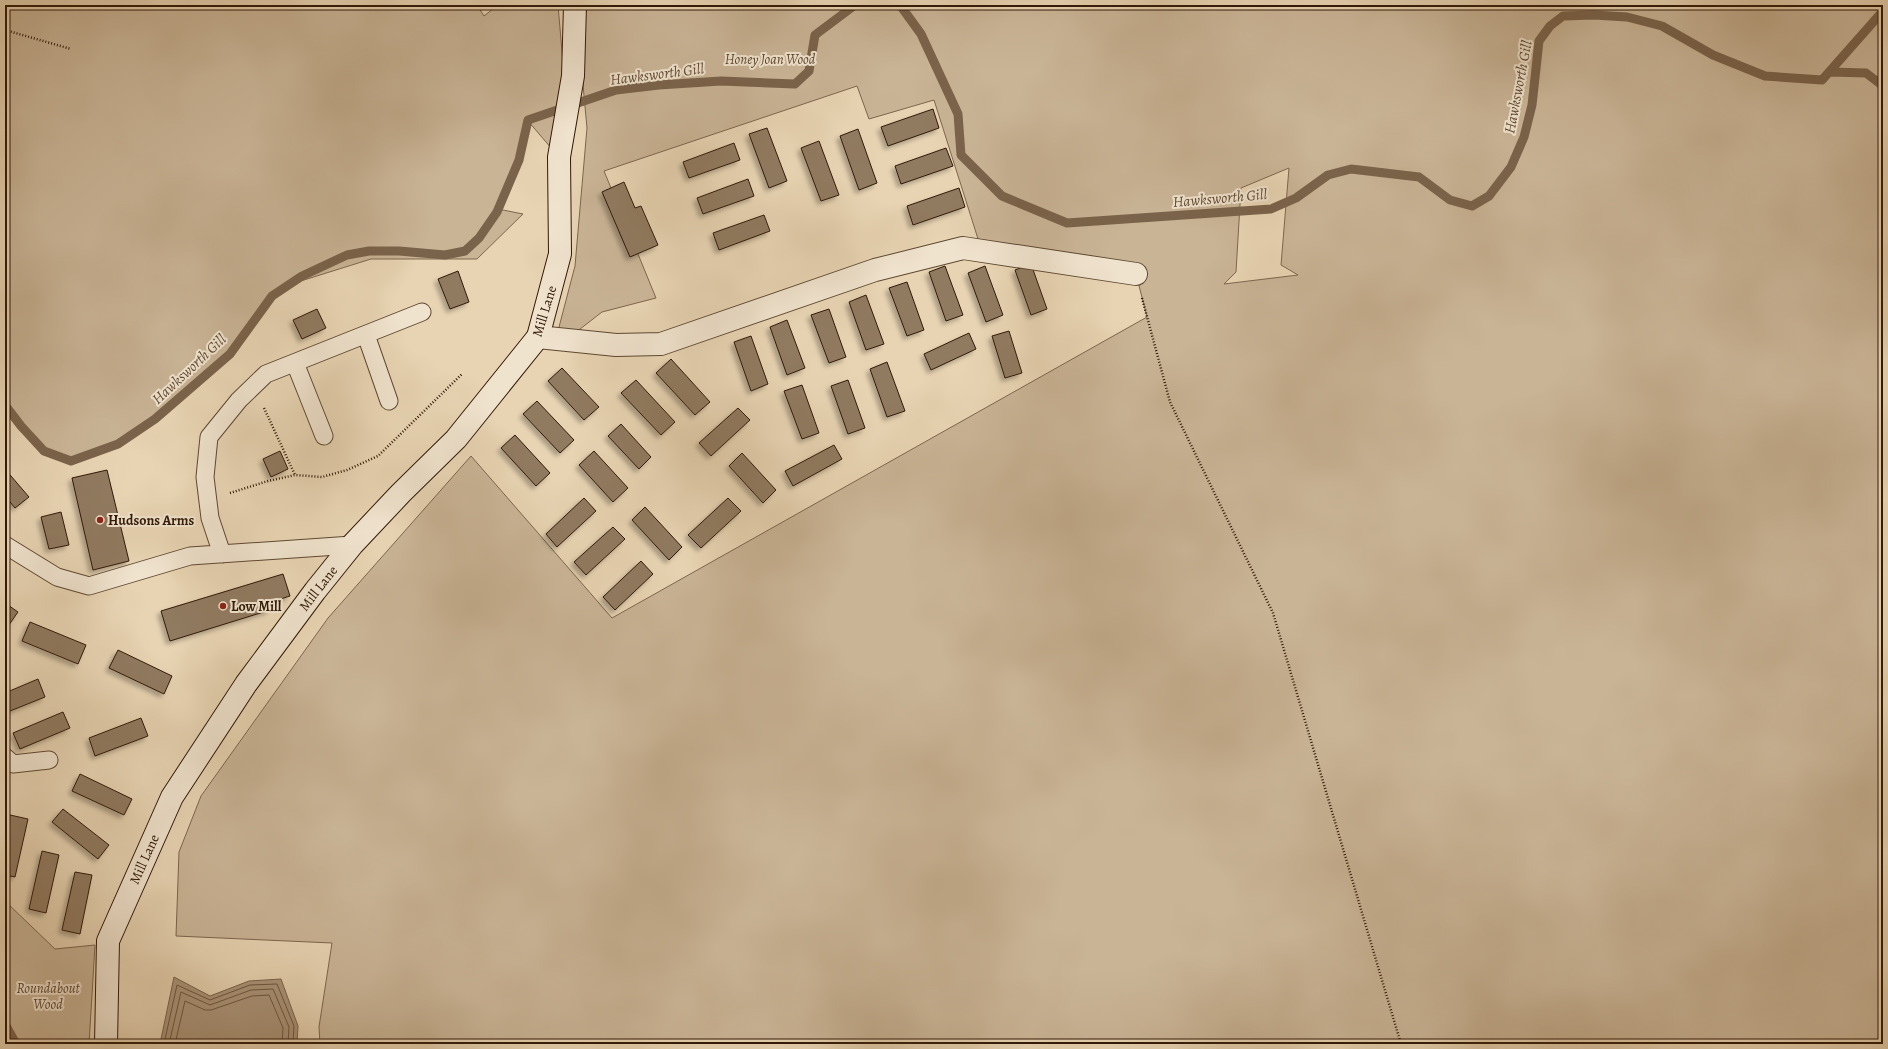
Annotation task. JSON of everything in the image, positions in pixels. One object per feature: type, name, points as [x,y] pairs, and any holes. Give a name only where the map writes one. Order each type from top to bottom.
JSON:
[{"type":"street","name":"Mill Lane","points":[[106,1044],[108,941],[172,797],[246,684],[315,591],[352,545],[401,493],[456,439],[538,337],[560,254],[559,157],[573,76],[574,5]]},
{"type":"street","points":[[538,337],[616,345],[662,344],[875,270],[963,248],[1136,274]]},
{"type":"lane","points":[[222,554],[210,518],[205,477],[209,437],[238,400],[266,374],[422,312]]},
{"type":"lane","points":[[366,335],[389,401]]},
{"type":"lane","points":[[295,363],[324,436]]},
{"type":"lane","points":[[5,545],[57,577],[89,586],[190,556],[352,545]]},
{"type":"lane","points":[[5,757],[13,764],[49,760]]},
{"type":"path","points":[[5,30],[71,50]]},
{"type":"path","points":[[1136,274],[1170,402],[1273,613],[1400,1044]]},
{"type":"path","points":[[208,501],[268,480],[295,475],[322,477],[347,470],[378,456],[462,374]]},
{"type":"path","points":[[254,386],[295,475]]},
{"type":"green space","points":[[5,5],[477,5],[484,16],[498,5],[558,5],[565,87],[552,149],[528,121],[519,160],[498,209],[523,214],[477,259],[371,259],[288,285],[272,296],[230,354],[155,419],[118,444],[71,461],[44,451],[13,416],[5,417]]},
{"type":"green space","name":"Honey Joan Wood","points":[[586,5],[1883,5],[1883,1044],[320,1044],[319,1027],[332,943],[176,936],[179,852],[201,796],[328,618],[471,456],[612,618],[1147,317],[1136,274],[1091,256],[979,242],[934,100],[869,119],[857,86],[604,171],[656,298],[602,312],[553,350],[575,266],[587,128],[582,74]],"holes":[[[1289,168],[1281,265],[1298,275],[1224,284],[1236,272],[1241,188]]]},
{"type":"green space","name":"Roundabout Wood","points":[[5,901],[55,949],[95,945],[89,1044],[5,1044]]},
{"type":"water","points":[[174,977],[210,996],[249,981],[281,979],[298,1026],[297,1044],[160,1044]]},
{"type":"building","points":[[933,109],[939,128],[888,146],[881,127]]},
{"type":"building","points":[[767,128],[787,181],[769,188],[749,134]]},
{"type":"building","points":[[858,129],[877,183],[859,190],[840,136]]},
{"type":"building","points":[[819,141],[839,195],[821,201],[801,148]]},
{"type":"building","points":[[734,143],[740,160],[689,178],[683,162]]},
{"type":"building","points":[[946,148],[953,166],[901,184],[895,166]]},
{"type":"building","points":[[748,179],[754,196],[703,214],[697,198]]},
{"type":"building","points":[[624,182],[635,208],[641,206],[658,245],[630,257],[602,192]]},
{"type":"building","points":[[959,188],[965,207],[913,225],[907,206]]},
{"type":"building","points":[[764,215],[770,231],[719,250],[713,233]]},
{"type":"building","points":[[1031,264],[1047,309],[1031,315],[1015,270]]},
{"type":"building","points":[[945,266],[963,315],[946,321],[929,272]]},
{"type":"building","points":[[985,266],[1003,315],[986,322],[968,273]]},
{"type":"building","points":[[458,271],[469,302],[450,309],[438,279]]},
{"type":"building","points":[[907,282],[924,330],[907,336],[889,288]]},
{"type":"building","points":[[866,295],[884,344],[866,350],[849,302]]},
{"type":"building","points":[[317,309],[326,328],[302,339],[293,320]]},
{"type":"building","points":[[829,309],[846,357],[829,363],[811,315]]},
{"type":"building","points":[[787,320],[805,368],[787,375],[770,327]]},
{"type":"building","points":[[1009,331],[1022,373],[1005,378],[992,336]]},
{"type":"building","points":[[969,333],[976,349],[931,370],[924,354]]},
{"type":"building","points":[[751,336],[768,384],[751,391],[734,342]]},
{"type":"building","points":[[671,359],[710,402],[695,415],[656,373]]},
{"type":"building","points":[[887,362],[905,411],[887,417],[870,369]]},
{"type":"building","points":[[562,368],[599,407],[584,420],[548,381]]},
{"type":"building","points":[[636,380],[675,422],[661,435],[621,393]]},
{"type":"building","points":[[848,380],[865,428],[848,434],[831,386]]},
{"type":"building","points":[[802,385],[819,433],[802,439],[784,391]]},
{"type":"building","points":[[537,401],[574,440],[560,453],[523,414]]},
{"type":"building","points":[[738,408],[750,420],[711,456],[699,443]]},
{"type":"building","points":[[621,424],[651,457],[639,469],[608,436]]},
{"type":"building","points":[[515,435],[550,473],[536,486],[501,448]]},
{"type":"building","points":[[834,445],[842,459],[793,486],[785,471]]},
{"type":"building","points":[[280,451],[288,469],[271,477],[263,459]]},
{"type":"building","points":[[594,451],[628,488],[613,502],[579,465]]},
{"type":"building","points":[[742,453],[776,490],[763,503],[729,466]]},
{"type":"building","points":[[5,469],[29,497],[15,508],[5,496]]},
{"type":"building","name":"Hudsons Arms","points":[[107,470],[129,561],[93,570],[72,478]]},
{"type":"building","points":[[584,498],[596,511],[557,547],[546,534]]},
{"type":"building","points":[[728,498],[741,511],[701,548],[688,535]]},
{"type":"building","points":[[645,507],[682,547],[669,560],[632,520]]},
{"type":"building","points":[[61,512],[69,545],[49,549],[41,517]]},
{"type":"building","points":[[613,527],[625,539],[586,575],[574,562]]},
{"type":"building","points":[[641,561],[653,574],[615,610],[603,597]]},
{"type":"building","points":[[283,574],[290,596],[268,603],[270,610],[170,641],[161,611]]},
{"type":"building","points":[[5,603],[18,612],[6,629],[5,628]]},
{"type":"building","points":[[30,622],[86,645],[78,664],[22,641]]},
{"type":"building","points":[[118,650],[172,676],[164,694],[109,668]]},
{"type":"building","points":[[38,679],[45,697],[5,713],[5,693]]},
{"type":"building","points":[[63,712],[70,728],[20,749],[13,733]]},
{"type":"building","points":[[141,718],[148,736],[95,756],[89,738]]},
{"type":"building","points":[[80,774],[132,799],[124,815],[72,791]]},
{"type":"building","points":[[63,809],[109,845],[98,859],[52,822]]},
{"type":"building","points":[[10,815],[28,819],[15,877],[5,875],[5,838]]},
{"type":"building","points":[[42,851],[59,855],[46,913],[29,909]]},
{"type":"building","points":[[75,872],[92,875],[80,934],[62,930]]},
{"type":"waterway","name":"Hawksworth Gill","points":[[5,405],[21,426],[44,451],[71,461],[118,444],[155,419],[230,354],[272,296],[302,276],[347,255],[369,251],[399,251],[445,255],[465,251],[479,238],[497,212],[519,160],[528,120],[616,90],[659,85],[721,81],[795,84],[809,71],[815,35],[855,5]]},
{"type":"waterway","name":"Hawksworth Gill","points":[[900,5],[921,34],[958,114],[961,155],[1002,196],[1067,223],[1271,209],[1296,198],[1328,175],[1351,169],[1419,177],[1450,200],[1472,206],[1489,196],[1511,167],[1524,137],[1532,105],[1539,41],[1550,26],[1563,16],[1594,15],[1627,17],[1662,26],[1713,55],[1765,76],[1822,80],[1883,11]]},
{"type":"waterway","points":[[1830,72],[1866,73],[1883,86]]},
{"type":"waterway","points":[[5,1024],[16,1044]]},
{"type":"place","name":"Hudsons Arms","points":[[100,520]]},
{"type":"place","name":"Low Mill","points":[[223,606]]}]
